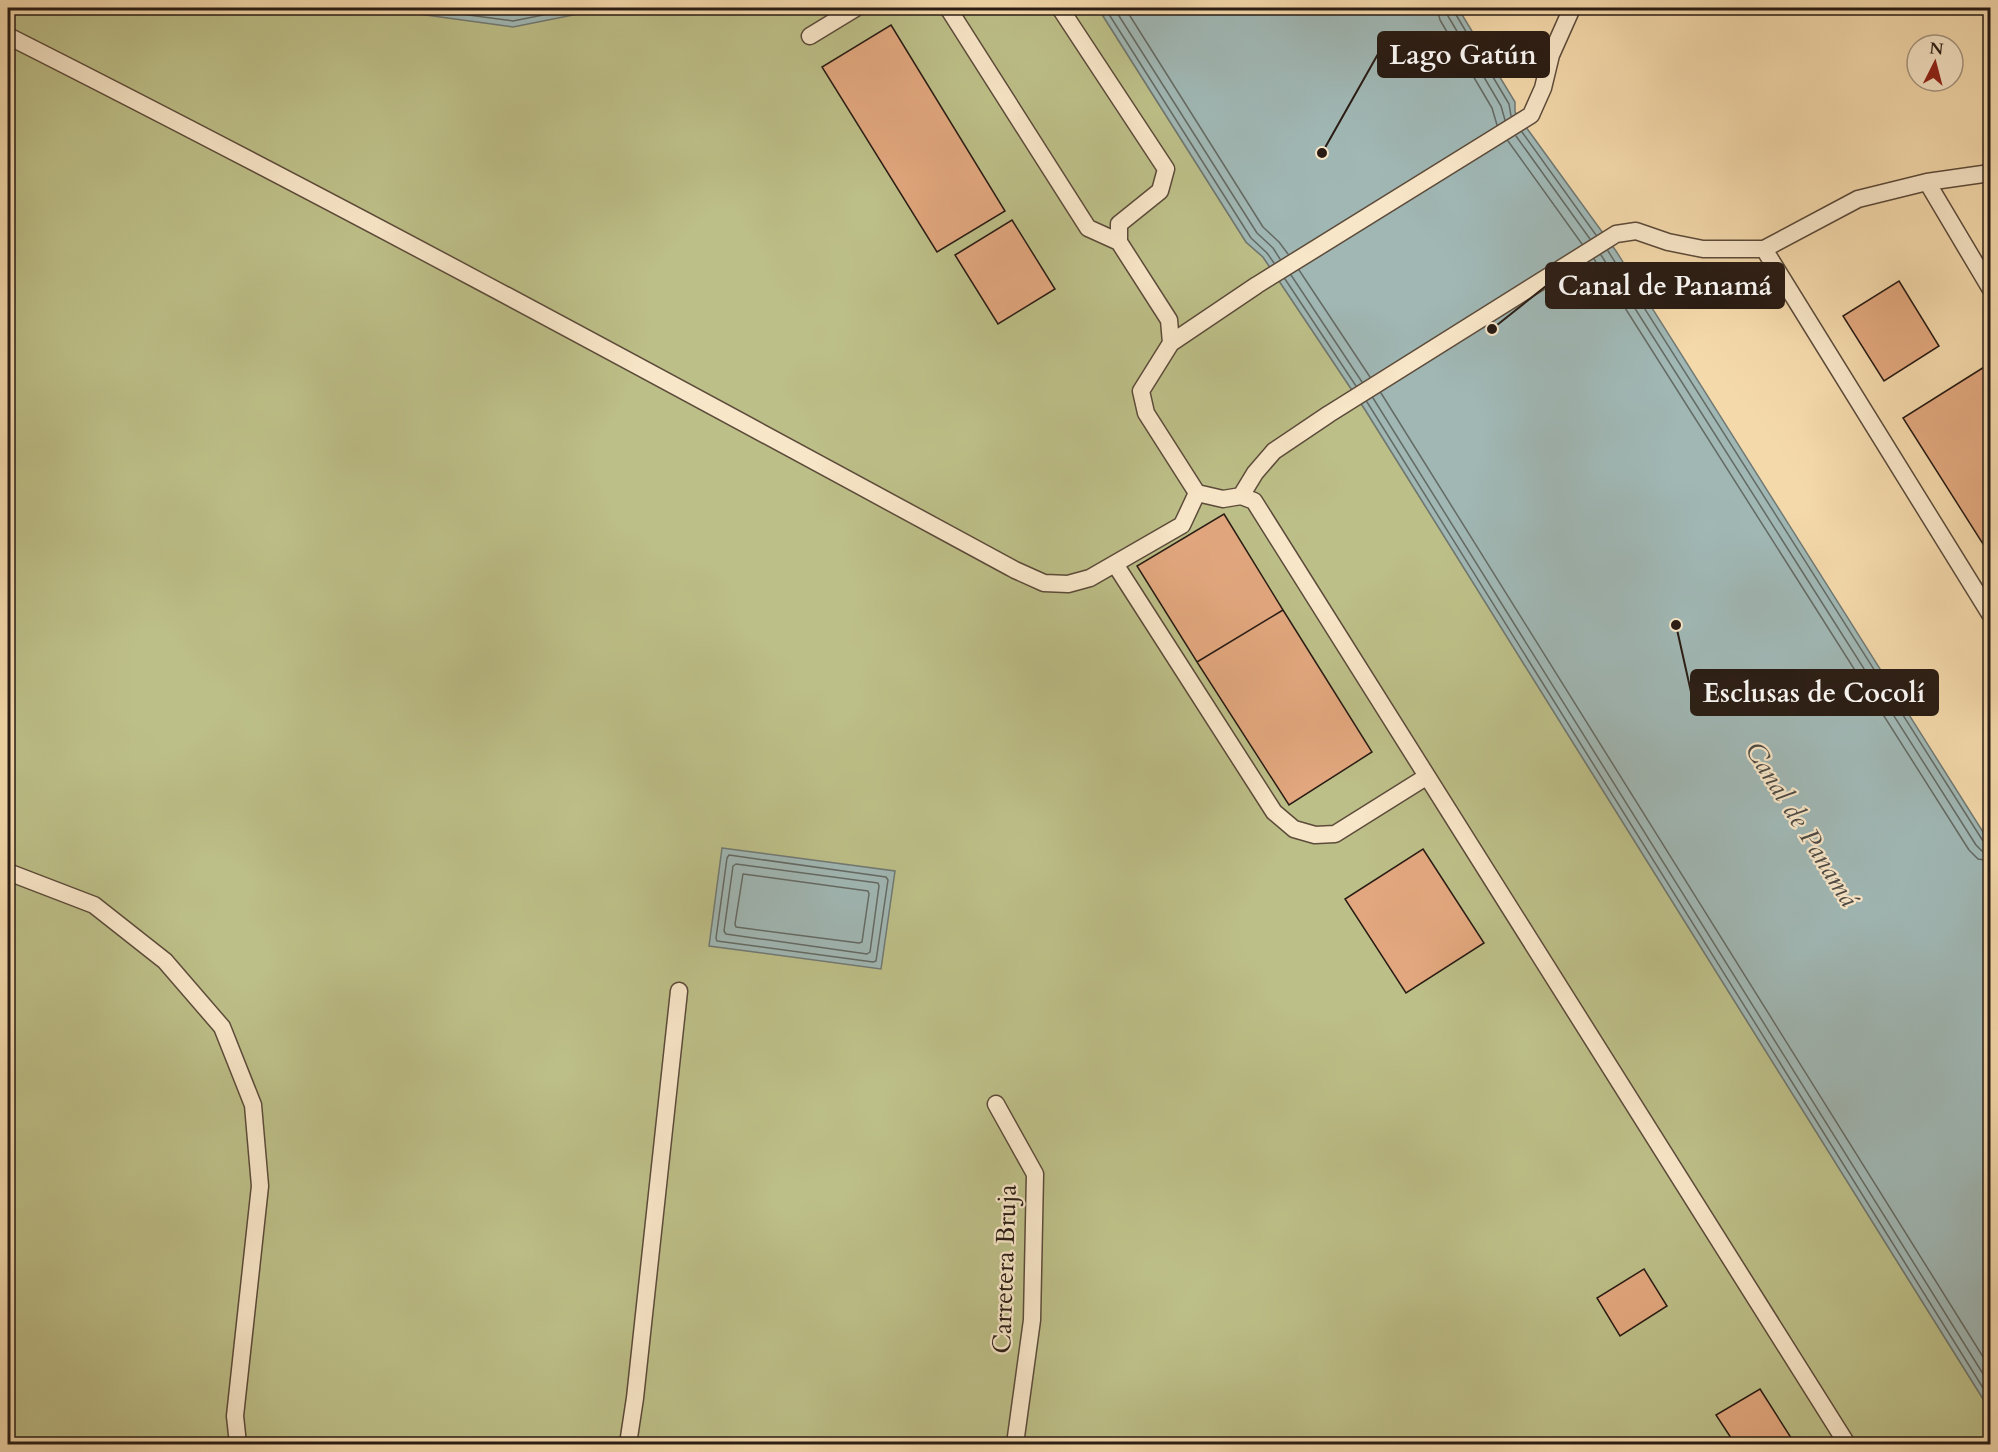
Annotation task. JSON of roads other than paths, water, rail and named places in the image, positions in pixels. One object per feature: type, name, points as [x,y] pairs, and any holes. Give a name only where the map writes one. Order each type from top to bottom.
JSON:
[{"type":"lane","points":[[810,36],[856,8]]},
{"type":"lane","points":[[948,8],[1088,228],[1119,242]]},
{"type":"lane","points":[[1060,8],[1166,169],[1160,191],[1119,224],[1119,242],[1169,320],[1171,343]]},
{"type":"lane","points":[[1572,8],[1551,55],[1543,88],[1531,116],[1257,285],[1171,343],[1141,392],[1146,413],[1197,493],[1223,499],[1241,496],[1254,501],[1847,1444]]},
{"type":"lane","points":[[8,36],[140,102],[536,310],[1016,570],[1044,583],[1068,584],[1090,578],[1182,525],[1197,493]]},
{"type":"lane","points":[[1241,496],[1255,473],[1274,451],[1616,234],[1635,231],[1668,242],[1703,249],[1764,249],[1858,199],[1927,183],[1990,173]]},
{"type":"lane","points":[[1927,183],[1990,288]]},
{"type":"lane","points":[[1764,249],[1990,615]]},
{"type":"lane","points":[[1115,564],[1274,812],[1294,829],[1315,835],[1335,834],[1426,777]]},
{"type":"lane","points":[[8,872],[94,905],[165,961],[222,1027],[253,1105],[260,1186],[235,1416],[238,1444]]},
{"type":"lane","points":[[628,1444],[635,1398],[679,991]]},
{"type":"lane","name":"Carretera Bruja","points":[[996,1104],[1035,1174],[1032,1320],[1016,1444]]},
{"type":"water","points":[[398,8],[596,8],[583,13],[513,27],[411,13]]},
{"type":"water","points":[[1098,8],[1458,8],[1515,102],[1515,112],[1616,251],[1990,843],[1990,1410],[1364,408],[1263,257],[1246,242]]},
{"type":"water","points":[[722,848],[895,871],[881,969],[709,946]]},
{"type":"place","name":"Lago Gatún","points":[[1322,153]]},
{"type":"place","name":"Canal de Panamá","points":[[1492,329]]},
{"type":"place","name":"Esclusas de Cocolí","points":[[1676,625]]}]
